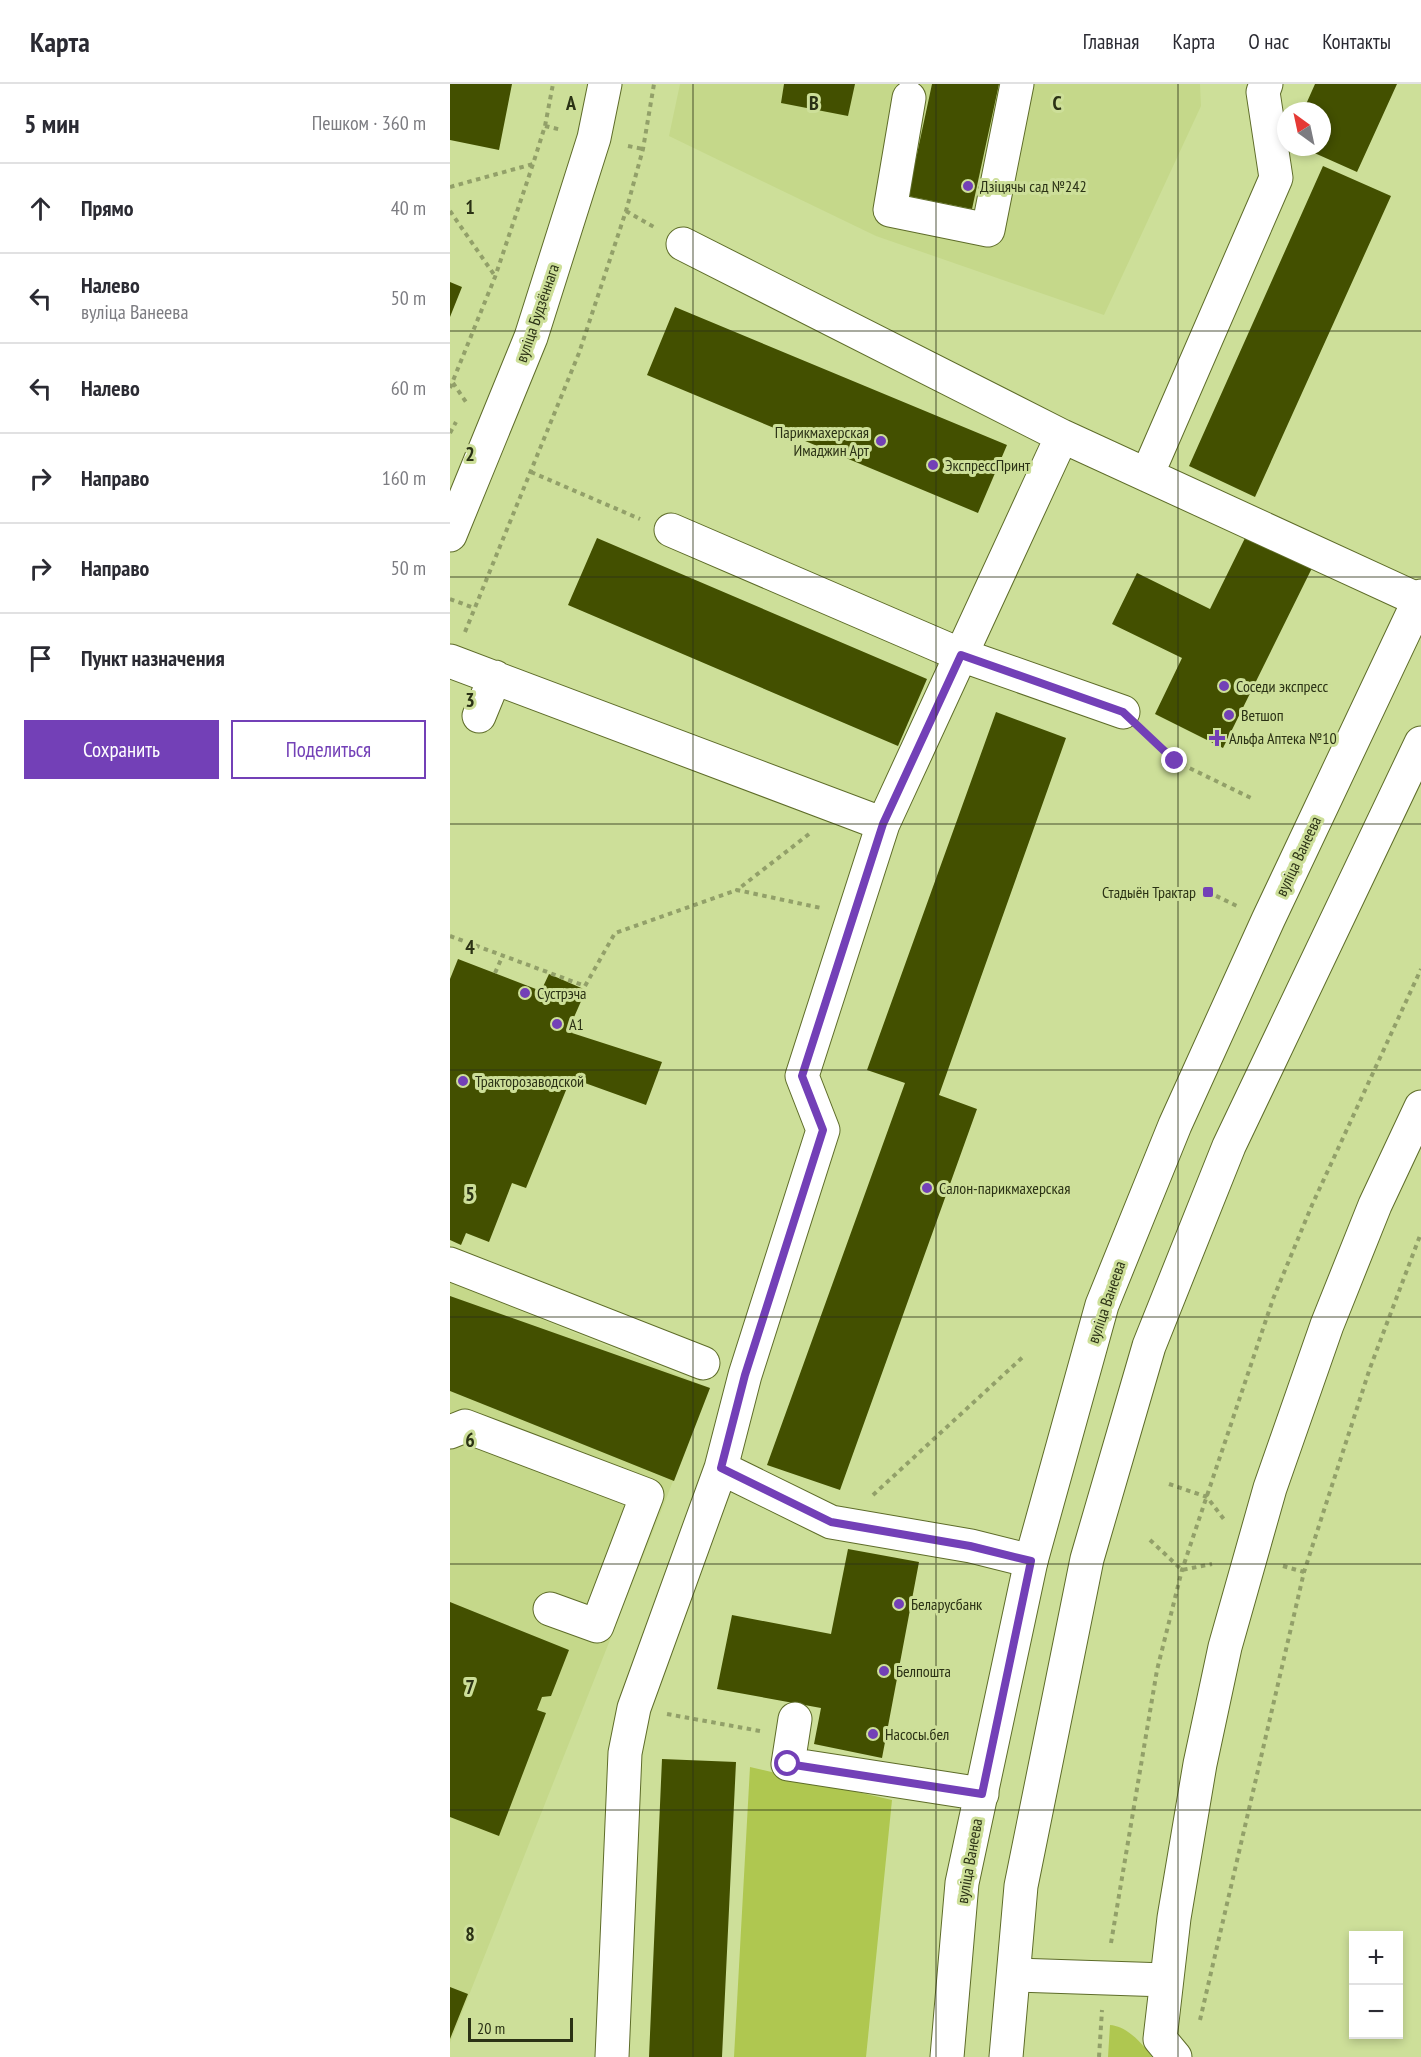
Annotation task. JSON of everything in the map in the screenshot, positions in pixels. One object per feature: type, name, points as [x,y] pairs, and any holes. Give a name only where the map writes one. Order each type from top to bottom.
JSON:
[{"type":"main road","name":"вуліца Будзённага","points":[[450,535],[531,337],[594,138],[605,84]]},
{"type":"main road","points":[[909,98],[890,210],[988,230],[1017,84]]},
{"type":"main road","points":[[1147,475],[1276,178],[1263,92],[1266,84]]},
{"type":"main road","points":[[683,244],[1062,436],[1420,598]]},
{"type":"main road","points":[[612,2057],[625,1753],[633,1708],[721,1468],[745,1375],[823,1130],[802,1076],[883,824],[1062,436]]},
{"type":"main road","points":[[659,526],[961,655],[1123,712]]},
{"type":"main road","name":"вуліца Ванеева","points":[[947,2057],[962,1883],[1031,1561],[1106,1294],[1180,1115],[1273,909],[1420,598]]},
{"type":"main road","points":[[453,661],[883,824]]},
{"type":"main road","points":[[479,717],[495,677]]},
{"type":"main road","points":[[1006,2057],[1022,1886],[1087,1559],[1149,1346],[1229,1146],[1421,743]]},
{"type":"main road","points":[[1175,2057],[1160,2038],[1166,1980],[1200,1764],[1225,1647],[1270,1488],[1327,1325],[1375,1205],[1421,1107]]},
{"type":"main road","points":[[450,1264],[703,1363]]},
{"type":"main road","points":[[450,1432],[465,1426],[646,1495],[597,1626],[550,1609]]},
{"type":"main road","points":[[721,1468],[831,1522],[970,1546],[1031,1561]]},
{"type":"main road","points":[[795,1719],[788,1764],[982,1794]]},
{"type":"main road","points":[[1014,1975],[1166,1980]]},
{"type":"path","points":[[450,388],[495,277],[545,126],[553,84]]},
{"type":"path","points":[[453,661],[579,353],[626,211],[643,149],[654,84]]},
{"type":"path","points":[[450,187],[533,164]]},
{"type":"path","points":[[450,212],[495,277]]},
{"type":"path","points":[[452,383],[466,402],[462,410]]},
{"type":"path","points":[[450,434],[458,419]]},
{"type":"path","points":[[531,472],[659,526]]},
{"type":"path","points":[[450,599],[474,608]]},
{"type":"path","points":[[1123,712],[1175,761],[1251,798]]},
{"type":"path","points":[[450,936],[585,986],[615,933],[737,890],[842,808]]},
{"type":"path","points":[[737,890],[854,914]]},
{"type":"path","points":[[495,973],[503,955]]},
{"type":"path","points":[[1100,2057],[1105,1978],[1157,1670],[1182,1570],[1273,1299],[1311,1205],[1421,969]]},
{"type":"path","points":[[1197,2030],[1304,1572],[1370,1368],[1421,1233]]},
{"type":"path","points":[[842,1524],[1024,1355]]},
{"type":"path","points":[[1169,1484],[1207,1497],[1251,1556]]},
{"type":"shaded area","name":"Дзіцячы сад №242","points":[[680,84],[1200,84],[1201,106],[1104,315],[876,236],[669,136]]},
{"type":"shaded area","points":[[450,1282],[710,1388],[450,2043]]},
{"type":"shaded area","points":[[750,1767],[892,1800],[866,2057],[734,2057]]},
{"type":"shaded area","points":[[1110,2025],[1128,2032],[1152,2057],[1108,2057]]},
{"type":"building","points":[[450,84],[512,84],[499,150],[450,140]]},
{"type":"building","points":[[784,84],[855,84],[848,116],[781,103]]},
{"type":"building","points":[[932,84],[999,84],[972,209],[908,196]]},
{"type":"building","points":[[1315,84],[1397,84],[1357,172],[1321,156],[1331,156],[1331,102],[1307,102]]},
{"type":"building","points":[[1323,166],[1391,196],[1255,497],[1189,466]]},
{"type":"building","points":[[450,282],[462,287],[450,317]]},
{"type":"building","points":[[675,307],[1007,445],[978,513],[647,375]]},
{"type":"building","points":[[1246,536],[1312,568],[1223,748],[1155,714],[1182,658],[1112,624],[1137,573],[1210,609]]},
{"type":"building","points":[[597,538],[927,679],[898,746],[568,605]]},
{"type":"building","points":[[996,712],[1066,738],[939,1095],[977,1109],[840,1490],[767,1465],[905,1083],[867,1070]]},
{"type":"building","points":[[458,959],[541,991],[549,974],[586,990],[571,1024],[575,1024],[572,1033],[662,1062],[646,1105],[571,1078],[526,1188],[512,1183],[489,1242],[466,1233],[461,1245],[450,1240],[450,979]]},
{"type":"building","points":[[450,1296],[710,1388],[674,1481],[450,1391]]},
{"type":"building","points":[[848,1549],[919,1562],[882,1758],[814,1744],[821,1708],[717,1689],[732,1615],[831,1634]]},
{"type":"building","points":[[450,1602],[569,1650],[551,1696],[542,1697],[537,1710],[546,1713],[499,1836],[450,1817]]},
{"type":"building","points":[[662,1759],[736,1762],[722,2057],[649,2057]]},
{"type":"building","points":[[450,1987],[468,1994],[450,2039]]},
{"type":"place","name":"Дзіцячы сад №242","points":[[968,186]]},
{"type":"place","name":"Парикмахерская Имаджин Арт","points":[[881,441]]},
{"type":"place","name":"ЭкспрессПринт","points":[[933,465]]},
{"type":"place","name":"Соседи экспресс","points":[[1224,686]]},
{"type":"place","name":"Ветшоп","points":[[1229,715]]},
{"type":"place","name":"Альфа Аптека №10","points":[[1217,738]]},
{"type":"place","name":"Стадыён Трактар","points":[[1208,892]]},
{"type":"place","name":"Сустрэча","points":[[525,993]]},
{"type":"place","name":"A1","points":[[557,1024]]},
{"type":"place","name":"Тракторозаводской","points":[[463,1081]]},
{"type":"place","name":"Салон-парикмахерская","points":[[927,1188]]},
{"type":"place","name":"Беларусбанк","points":[[899,1604]]},
{"type":"place","name":"Белпошта","points":[[884,1671]]},
{"type":"place","name":"Насосы.бел","points":[[873,1734]]},
{"type":"route","points":[[788,1764],[982,1794],[1031,1561],[970,1546],[831,1522],[721,1468],[745,1375],[823,1130],[802,1076],[883,824],[961,655],[1123,712],[1175,761]]}]
